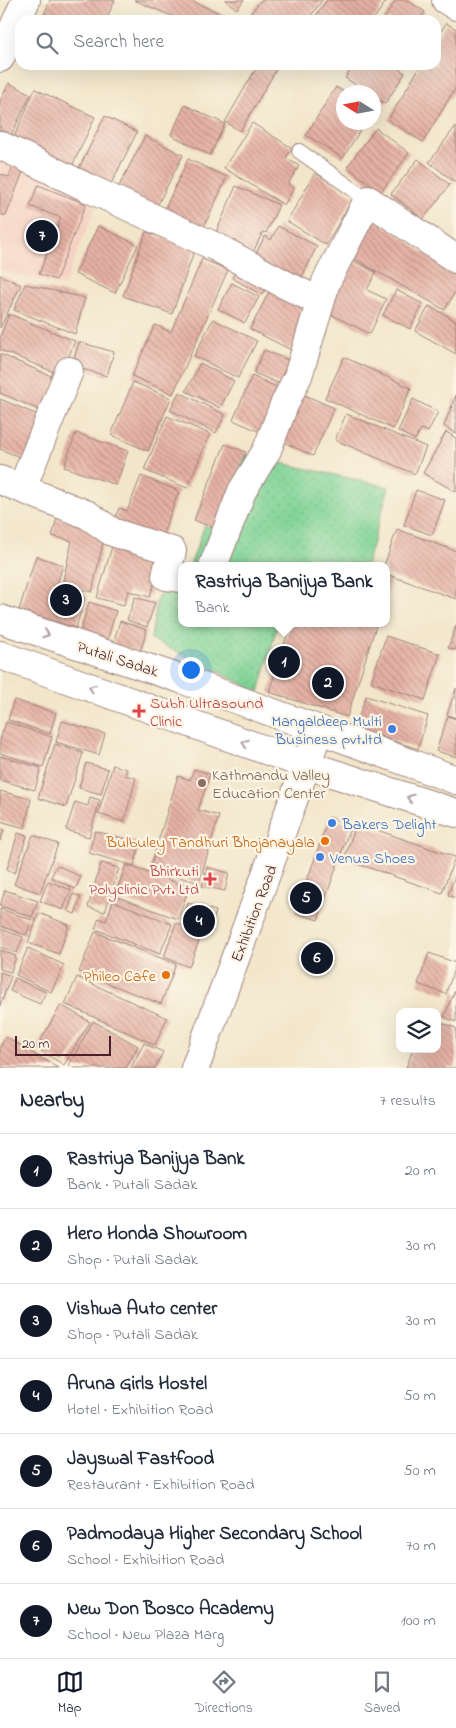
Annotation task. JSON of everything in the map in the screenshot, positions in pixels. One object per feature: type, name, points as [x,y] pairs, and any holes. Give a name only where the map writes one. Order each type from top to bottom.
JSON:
[{"type":"main road","points":[[446,0],[456,6]]},
{"type":"main road","points":[[0,58],[15,28]]},
{"type":"main road","points":[[0,145],[216,247],[284,284],[320,300]]},
{"type":"main road","points":[[215,562],[242,491],[267,450],[298,376],[326,282],[368,200],[456,259]]},
{"type":"main road","points":[[69,371],[11,484],[88,515],[112,532],[172,551],[166,576],[178,578]]},
{"type":"main road","name":"Putali Sadak","points":[[0,619],[181,679],[456,780]]},
{"type":"main road","points":[[0,656],[307,765],[456,813]]},
{"type":"main road","name":"Exhibition Road","points":[[195,1068],[320,730]]},
{"type":"lane","points":[[299,151],[368,200]]},
{"type":"lane","points":[[320,730],[323,723],[426,757]]},
{"type":"shaded area","points":[[0,152],[98,201],[64,286],[0,271]]},
{"type":"green space","points":[[241,454],[389,487],[367,562],[191,562],[215,497]]},
{"type":"green space","points":[[178,580],[178,627],[277,627],[259,692],[151,639],[157,598]]},
{"type":"building","points":[[50,0],[115,0],[108,15],[44,15]]},
{"type":"building","points":[[134,0],[189,0],[224,15],[169,15]]},
{"type":"building","points":[[225,0],[244,0],[237,9]]},
{"type":"building","points":[[261,0],[322,0],[312,15],[254,15],[251,13]]},
{"type":"building","points":[[327,0],[387,0],[376,15],[316,15]]},
{"type":"building","points":[[396,0],[407,0],[425,12],[423,15],[386,15]]},
{"type":"building","points":[[446,23],[456,29],[456,87],[423,142],[388,120],[418,70],[441,70],[441,32]]},
{"type":"building","points":[[255,70],[276,70],[240,131],[225,122]]},
{"type":"building","points":[[351,70],[400,70],[405,73],[385,104],[381,101],[381,85],[356,85],[345,78]]},
{"type":"building","points":[[9,83],[31,94],[8,142],[0,139],[0,101]]},
{"type":"building","points":[[336,87],[336,130],[360,130],[343,158],[306,135]]},
{"type":"building","points":[[35,89],[95,117],[70,171],[11,144]]},
{"type":"building","points":[[185,105],[225,124],[210,155],[171,135]]},
{"type":"building","points":[[105,116],[137,132],[109,188],[77,172]]},
{"type":"building","points":[[252,123],[292,148],[286,158],[299,166],[288,184],[294,188],[284,205],[224,168]]},
{"type":"building","points":[[456,126],[456,183],[429,162]]},
{"type":"building","points":[[375,130],[379,130],[409,153],[381,192],[347,167]]},
{"type":"building","points":[[145,136],[183,155],[155,210],[117,190]]},
{"type":"building","points":[[188,159],[227,177],[202,231],[163,213]]},
{"type":"building","points":[[418,159],[450,185],[423,219],[391,194]]},
{"type":"building","points":[[13,165],[24,169],[6,216],[0,214],[0,174],[9,177]]},
{"type":"building","points":[[315,173],[354,196],[326,245],[287,221]]},
{"type":"building","points":[[38,185],[86,204],[56,280],[39,274],[61,218],[30,206]]},
{"type":"building","points":[[236,186],[279,205],[266,233],[263,232],[252,254],[214,237]]},
{"type":"building","points":[[368,214],[456,275],[456,290],[445,310],[348,255]]},
{"type":"building","points":[[98,226],[138,245],[115,293],[75,274]]},
{"type":"building","points":[[278,226],[317,246],[298,285],[252,261],[265,236],[271,240]]},
{"type":"building","points":[[146,232],[195,249],[172,314],[123,296]]},
{"type":"building","points":[[348,258],[376,272],[367,290],[386,299],[370,334],[322,310]]},
{"type":"building","points":[[202,259],[228,270],[173,394],[132,376],[155,325],[171,332]]},
{"type":"building","points":[[242,261],[272,279],[262,295],[232,278]]},
{"type":"building","points":[[0,275],[21,285],[0,328]]},
{"type":"building","points":[[232,283],[259,297],[245,323],[218,309]]},
{"type":"building","points":[[25,284],[85,298],[75,334],[14,310]]},
{"type":"building","points":[[273,284],[316,306],[293,351],[250,329]]},
{"type":"building","points":[[396,290],[423,304],[410,329],[383,315]]},
{"type":"building","points":[[429,306],[456,321],[456,354],[415,331]]},
{"type":"building","points":[[9,314],[75,341],[61,375],[0,350],[0,337]]},
{"type":"building","points":[[213,319],[257,341],[238,378],[194,356]]},
{"type":"building","points":[[79,342],[114,352],[107,376],[72,366]]},
{"type":"building","points":[[264,350],[295,363],[285,386],[254,373]]},
{"type":"building","points":[[0,354],[58,379],[44,412],[0,393]]},
{"type":"building","points":[[344,357],[411,388],[393,429],[325,398]]},
{"type":"building","points":[[200,363],[234,381],[220,408],[186,391]]},
{"type":"building","points":[[252,376],[283,390],[265,434],[233,420]]},
{"type":"building","points":[[133,382],[171,398],[148,451],[111,435]]},
{"type":"building","points":[[179,392],[225,415],[216,433],[170,410]]},
{"type":"building","points":[[298,392],[334,408],[313,456],[277,439]]},
{"type":"building","points":[[456,395],[456,434],[444,426]]},
{"type":"building","points":[[0,399],[45,418],[27,460],[0,449]]},
{"type":"building","points":[[413,399],[438,412],[428,432],[421,429],[415,440],[398,431]]},
{"type":"building","points":[[346,414],[426,447],[415,474],[335,440]]},
{"type":"building","points":[[167,416],[210,434],[187,488],[144,470]]},
{"type":"building","points":[[446,432],[456,438],[456,492],[423,473]]},
{"type":"building","points":[[76,433],[128,451],[116,485],[64,467]]},
{"type":"building","points":[[225,444],[246,452],[216,529],[194,520]]},
{"type":"building","points":[[141,476],[179,491],[162,537],[113,525],[119,508],[127,511]]},
{"type":"building","points":[[416,490],[445,500],[432,535],[404,525]]},
{"type":"building","points":[[57,518],[106,529],[92,592],[62,585],[72,541],[52,536]]},
{"type":"building","points":[[397,529],[456,551],[456,599],[390,575],[390,562],[385,562]]},
{"type":"building","points":[[113,543],[162,557],[150,597],[128,591],[124,605],[97,598]]},
{"type":"building","points":[[36,556],[63,565],[56,588],[85,597],[76,628],[19,610]]},
{"type":"building","points":[[135,597],[155,603],[147,627],[127,620]]},
{"type":"building","points":[[89,602],[116,611],[107,641],[80,633]]},
{"type":"building","points":[[120,621],[147,630],[140,652],[113,644]]},
{"type":"building","points":[[456,625],[456,650],[448,648]]},
{"type":"building","points":[[290,627],[376,627],[347,717],[269,692]]},
{"type":"building","points":[[386,636],[440,654],[425,700],[371,682]]},
{"type":"building","points":[[456,688],[456,718],[447,715]]},
{"type":"building","points":[[366,696],[428,716],[418,749],[355,728]]},
{"type":"building","points":[[14,700],[56,713],[50,734],[8,720]]},
{"type":"building","points":[[448,716],[456,719],[456,757],[436,751]]},
{"type":"building","points":[[62,721],[105,734],[99,755],[56,742]]},
{"type":"building","points":[[6,722],[52,737],[43,767],[0,753],[0,740]]},
{"type":"building","points":[[55,744],[83,753],[66,807],[38,798]]},
{"type":"building","points":[[0,756],[41,768],[35,790],[0,780]]},
{"type":"building","points":[[86,763],[108,769],[101,794],[79,788]]},
{"type":"building","points":[[113,765],[127,769],[125,775],[136,778],[124,822],[98,814]]},
{"type":"building","points":[[194,769],[210,774],[198,810],[219,816],[199,883],[150,868],[178,776],[190,780]]},
{"type":"building","points":[[0,791],[31,799],[25,828],[0,821]]},
{"type":"building","points":[[90,797],[100,800],[89,837],[66,830],[75,802],[88,806]]},
{"type":"building","points":[[329,817],[351,825],[318,920],[296,913]]},
{"type":"building","points":[[357,823],[455,857],[442,893],[344,859]]},
{"type":"building","points":[[0,828],[4,830],[0,841]]},
{"type":"building","points":[[95,831],[140,843],[134,866],[89,853]]},
{"type":"building","points":[[18,833],[27,836],[15,873],[7,869]]},
{"type":"building","points":[[33,835],[58,844],[40,893],[14,884]]},
{"type":"building","points":[[101,863],[119,868],[105,912],[88,907]]},
{"type":"building","points":[[57,865],[81,877],[75,889],[51,877]]},
{"type":"building","points":[[126,865],[189,887],[178,919],[115,896]]},
{"type":"building","points":[[207,867],[229,873],[225,891],[202,886]]},
{"type":"building","points":[[456,873],[456,898],[448,895]]},
{"type":"building","points":[[48,881],[71,890],[63,910],[40,901]]},
{"type":"building","points":[[5,890],[38,901],[32,917],[0,906]]},
{"type":"building","points":[[73,894],[81,897],[75,914],[68,911]]},
{"type":"building","points":[[113,901],[172,924],[160,954],[95,929],[99,918],[106,921]]},
{"type":"building","points":[[188,903],[216,911],[211,929],[182,921]]},
{"type":"building","points":[[0,909],[32,920],[26,935],[0,926]]},
{"type":"building","points":[[39,913],[69,925],[59,954],[28,943]]},
{"type":"building","points":[[176,923],[202,933],[189,967],[164,957]]},
{"type":"building","points":[[0,929],[23,937],[17,953],[0,947]]},
{"type":"building","points":[[95,932],[176,964],[161,1004],[79,972]]},
{"type":"building","points":[[28,948],[64,965],[51,992],[16,975]]},
{"type":"building","points":[[0,950],[16,956],[11,972],[0,969]]},
{"type":"building","points":[[429,953],[456,963],[446,994],[418,984]]},
{"type":"building","points":[[0,972],[11,976],[0,1006]]},
{"type":"building","points":[[77,977],[167,1018],[155,1045],[65,1004]]},
{"type":"building","points":[[15,978],[46,992],[40,1004],[10,991]]},
{"type":"building","points":[[456,988],[456,1022],[444,1017]]},
{"type":"building","points":[[61,1005],[90,1022],[64,1065],[36,1048]]},
{"type":"building","points":[[93,1021],[138,1046],[126,1068],[75,1068],[69,1065]]},
{"type":"building","points":[[441,1022],[456,1028],[456,1068],[406,1068],[412,1053],[441,1053]]},
{"type":"building","points":[[6,1037],[58,1068],[0,1068],[0,1047]]},
{"type":"building","points":[[144,1043],[163,1052],[155,1068],[131,1068]]},
{"type":"place","name":"New Don Bosco Academy","points":[[42,236]]},
{"type":"place","name":"Vishwa Auto center","points":[[66,600]]},
{"type":"place","name":"Rastriya Banijya Bank","points":[[284,662]]},
{"type":"place","name":"Hero Honda Showroom","points":[[328,683]]},
{"type":"place","name":"Subh Ultrasound Clinic","points":[[139,711]]},
{"type":"place","name":"Mangaldeep Multi Business pvt.ltd","points":[[392,729]]},
{"type":"place","name":"Kathmandu Valley Education Center","points":[[202,783]]},
{"type":"place","name":"Bakers Delight","points":[[332,823]]},
{"type":"place","name":"Bulbuley Tandhuri Bhojanayala","points":[[325,841]]},
{"type":"place","name":"Venus Shoes","points":[[320,857]]},
{"type":"place","name":"Bhirkuti Polyclinic Pvt. Ltd","points":[[210,879]]},
{"type":"place","name":"Jayswal Fastfood","points":[[306,898]]},
{"type":"place","name":"Aruna Girls Hostel","points":[[199,921]]},
{"type":"place","name":"Padmodaya Higher Secondary School","points":[[317,958]]},
{"type":"place","name":"Phileo Cafe","points":[[166,975]]}]
